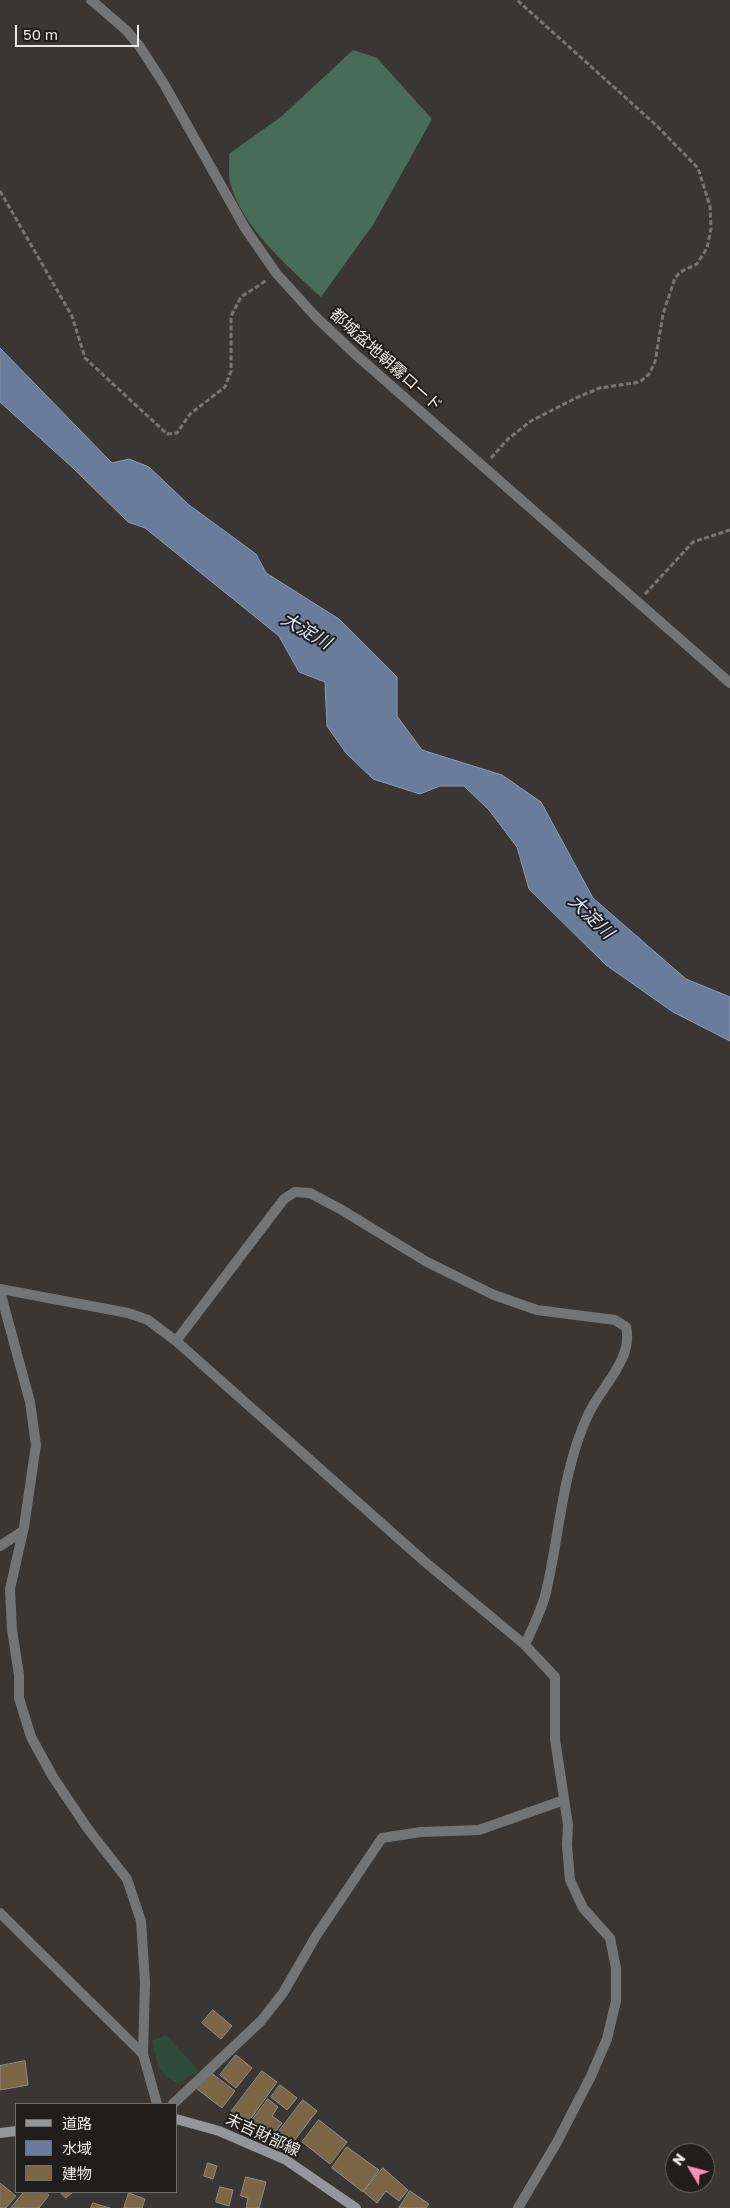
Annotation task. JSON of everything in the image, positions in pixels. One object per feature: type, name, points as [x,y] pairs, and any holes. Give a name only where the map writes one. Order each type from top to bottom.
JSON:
[{"type":"main road","name":"末吉財部線","points":[[178,2120],[219,2131],[286,2160],[356,2208]]},
{"type":"main road","points":[[0,2133],[15,2131]]},
{"type":"street","name":"都城盆地朝霧ロード","points":[[91,0],[121,24],[140,47],[164,84],[245,228],[276,273],[316,317],[355,354],[730,682]]},
{"type":"street","points":[[176,1341],[284,1199],[295,1192],[310,1193],[342,1210],[427,1262],[494,1295],[537,1310],[615,1320],[626,1328],[628,1338],[625,1353],[588,1414],[571,1461],[546,1594],[525,1645]]},
{"type":"street","points":[[158,2103],[143,2054],[145,1982],[141,1921],[127,1879],[88,1828],[53,1777],[31,1737],[19,1698],[19,1675],[12,1630],[10,1589],[23,1531],[36,1445],[30,1402],[0,1290],[128,1313],[148,1320],[176,1341],[424,1560],[525,1645],[556,1677],[555,1739],[568,1825],[567,1845],[570,1880],[583,1908],[610,1938],[616,1968],[616,2001],[607,2039],[591,2076],[556,2144],[518,2208]]},
{"type":"street","points":[[0,1546],[23,1531]]},
{"type":"street","points":[[175,2103],[261,2021],[283,1993],[316,1936],[382,1838],[421,1832],[479,1830],[564,1800]]},
{"type":"street","points":[[0,1914],[143,2054]]},
{"type":"path","points":[[484,466],[508,439],[531,421],[600,388],[640,382],[649,374],[655,362],[663,314],[675,278],[680,272],[697,264],[707,248],[711,229],[710,206],[698,168],[656,125],[517,0]]},
{"type":"path","points":[[0,191],[72,316],[85,358],[167,434],[177,434],[190,414],[225,387],[231,371],[231,316],[241,297],[276,273]]},
{"type":"path","points":[[639,602],[693,542],[730,530]]},
{"type":"green space","points":[[353,50],[377,58],[432,119],[373,225],[321,297],[267,245],[244,214],[235,198],[230,182],[229,154],[282,116]]},
{"type":"green space","points":[[166,2035],[199,2071],[177,2083],[161,2071],[152,2041]]},
{"type":"water","name":"大淀川","points":[[0,348],[112,463],[129,459],[149,467],[189,505],[256,554],[266,573],[339,619],[397,677],[397,716],[422,750],[502,775],[541,802],[593,898],[686,979],[730,997],[730,1041],[673,1012],[606,965],[529,889],[517,847],[489,810],[464,786],[440,786],[420,794],[373,779],[346,753],[327,726],[325,682],[299,672],[279,636],[145,528],[128,522],[73,468],[0,402]]},
{"type":"building","points":[[213,2010],[232,2026],[221,2039],[202,2023]]},
{"type":"building","points":[[236,2055],[252,2068],[236,2088],[220,2075]]},
{"type":"building","points":[[25,2061],[28,2085],[0,2090],[0,2066]]},
{"type":"building","points":[[262,2071],[277,2082],[247,2124],[231,2112]]},
{"type":"building","points":[[210,2072],[235,2091],[222,2108],[197,2089]]},
{"type":"building","points":[[280,2085],[297,2098],[287,2110],[271,2097]]},
{"type":"building","points":[[268,2099],[278,2107],[272,2116],[282,2123],[270,2139],[250,2123]]},
{"type":"building","points":[[303,2100],[317,2111],[291,2145],[277,2134]]},
{"type":"building","points":[[319,2120],[347,2142],[330,2164],[302,2142]]},
{"type":"building","points":[[347,2147],[379,2170],[363,2192],[332,2168]]},
{"type":"building","points":[[208,2163],[217,2166],[213,2179],[204,2176]]},
{"type":"building","points":[[383,2168],[408,2190],[399,2201],[386,2191],[377,2203],[364,2192]]},
{"type":"building","points":[[246,2177],[266,2182],[259,2208],[246,2208],[248,2198],[241,2196]]},
{"type":"building","points":[[0,2183],[16,2196],[6,2208],[0,2208]]},
{"type":"building","points":[[220,2187],[233,2190],[229,2206],[216,2202]]},
{"type":"building","points":[[410,2191],[429,2204],[426,2208],[399,2208]]},
{"type":"building","points":[[23,2193],[46,2193],[49,2195],[39,2208],[11,2208]]},
{"type":"building","points":[[61,2193],[72,2193],[66,2198]]},
{"type":"building","points":[[129,2193],[145,2199],[142,2208],[124,2208]]},
{"type":"building","points":[[93,2203],[110,2208],[91,2208]]}]
